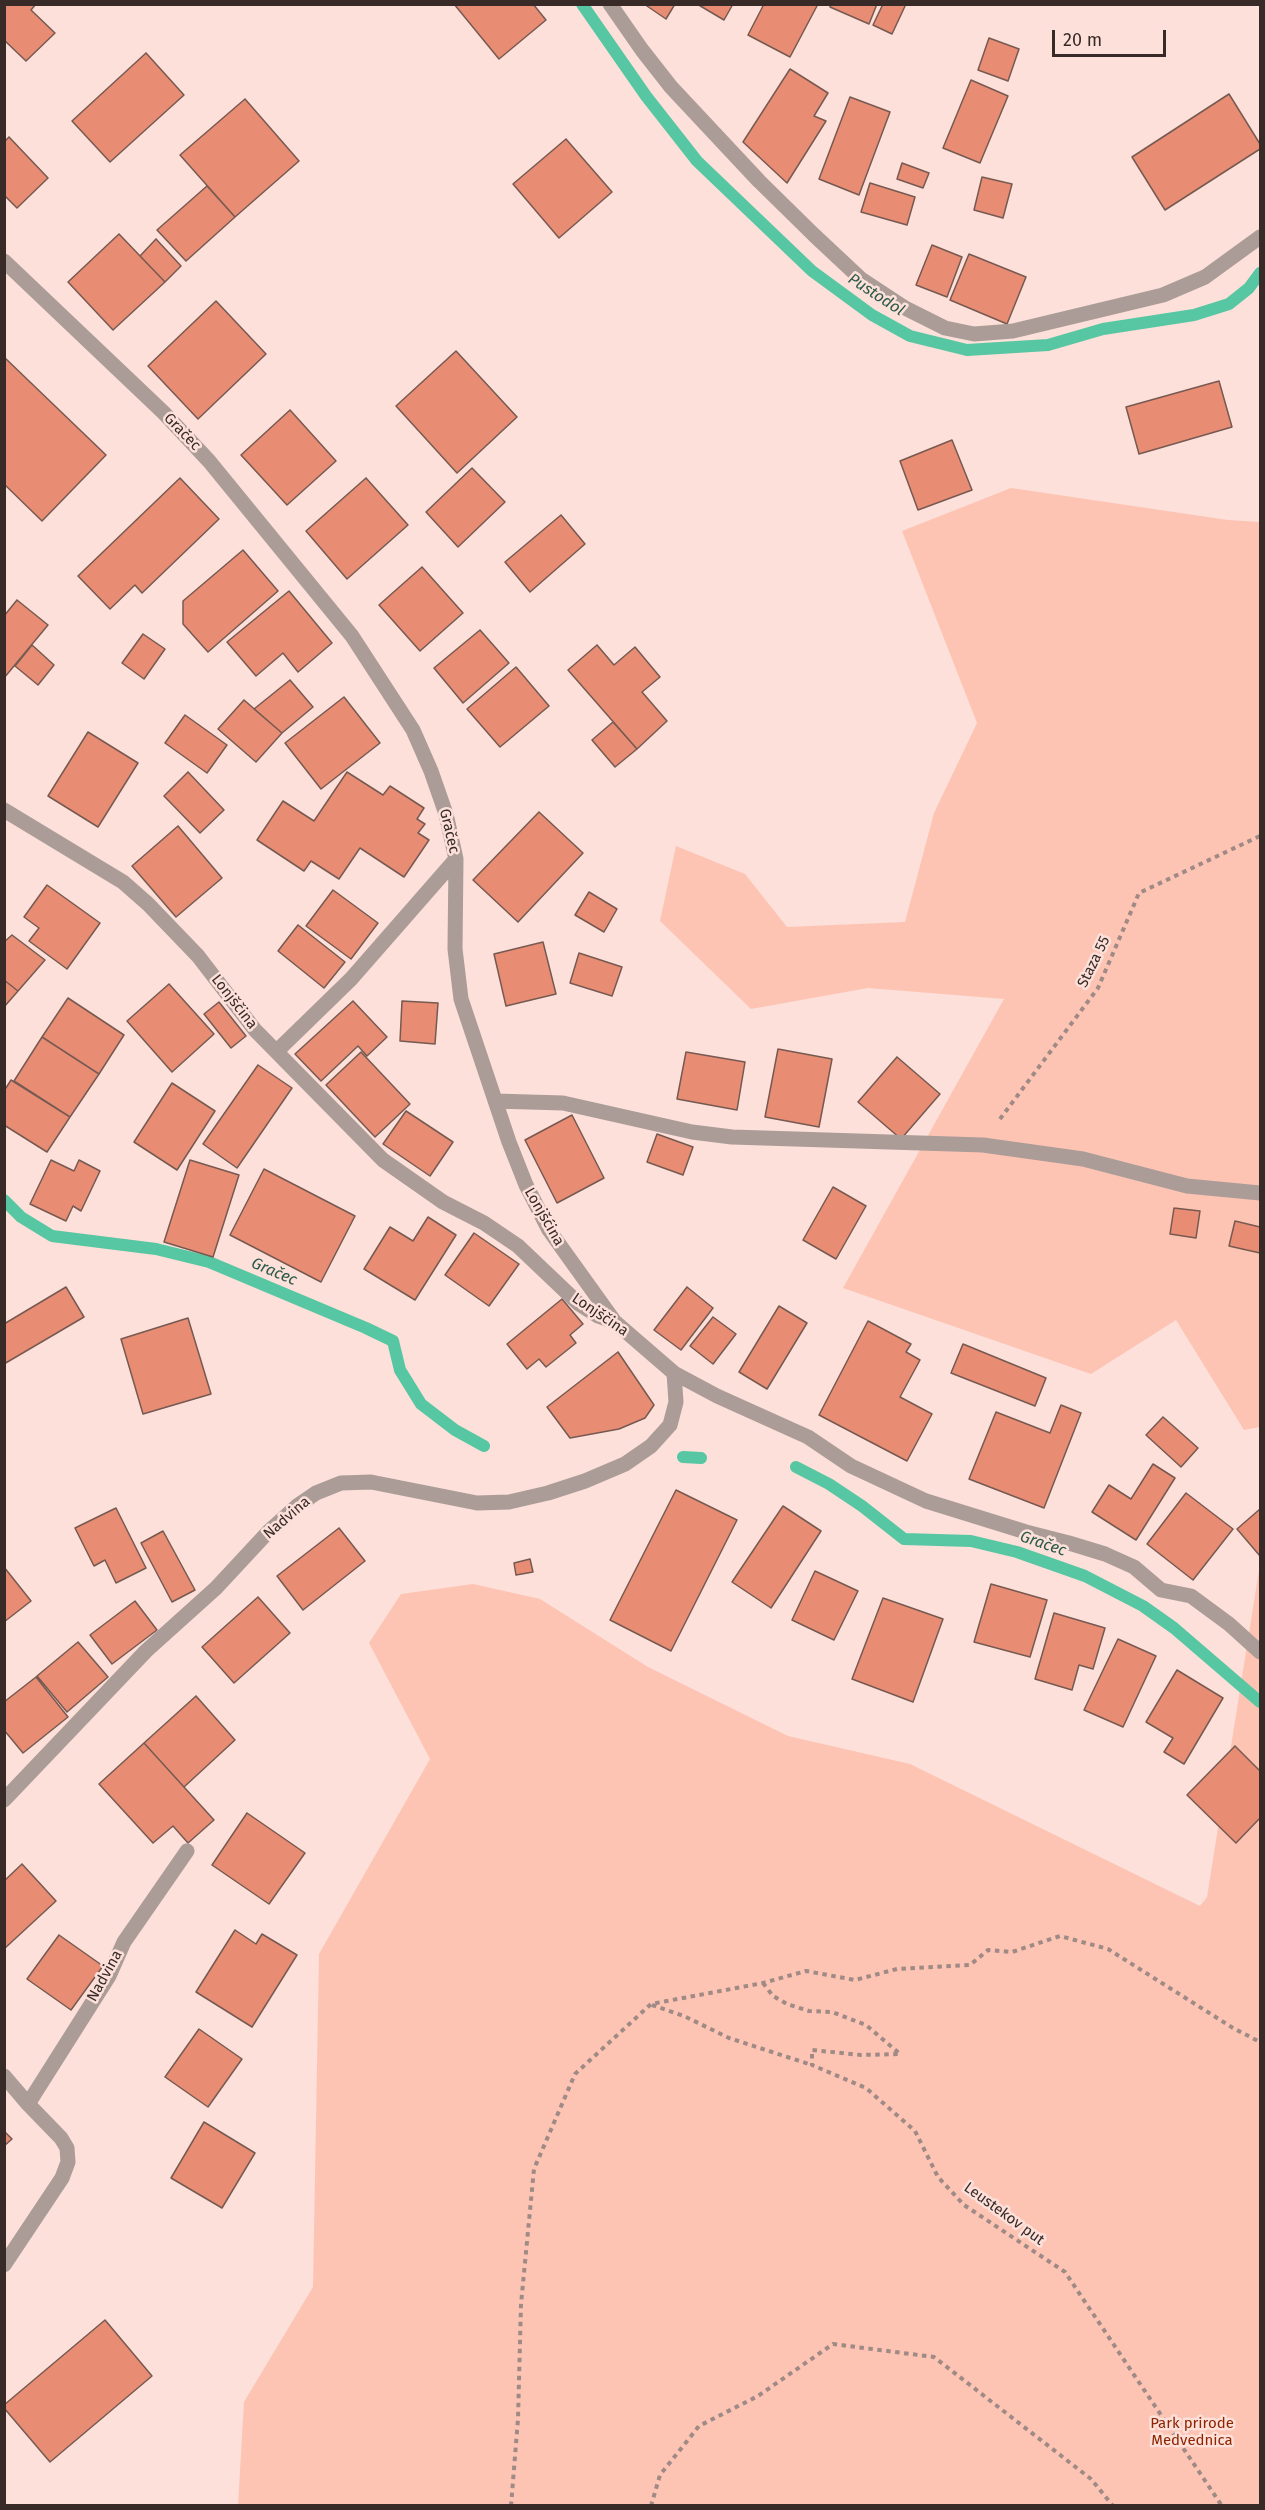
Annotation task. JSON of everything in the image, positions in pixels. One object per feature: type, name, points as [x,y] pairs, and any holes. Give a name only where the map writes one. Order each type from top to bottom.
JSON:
[{"type":"street","points":[[610,4],[671,87],[806,228],[861,279],[905,308],[945,328],[974,334],[1013,331],[1163,295],[1205,276],[1260,237]]},
{"type":"street","name":"Gračec","points":[[10,266],[164,413],[209,460],[352,636],[413,730],[446,814],[456,859],[455,950],[461,999],[495,1101]]},
{"type":"street","name":"Lonjščina","points":[[4,810],[123,882],[148,904],[198,956],[255,1030],[382,1160],[442,1202],[484,1223],[518,1246],[579,1304],[598,1316],[615,1322],[674,1373],[717,1396],[808,1437],[851,1466],[926,1501],[1105,1554],[1134,1567],[1161,1590],[1191,1596],[1229,1624],[1260,1652]]},
{"type":"street","points":[[277,1051],[351,979],[456,859]]},
{"type":"street","points":[[495,1101],[563,1103],[692,1132],[732,1137],[983,1145],[1083,1158],[1187,1185],[1260,1193]]},
{"type":"street","name":"Lonjšćina","points":[[495,1101],[526,1185],[544,1221],[615,1322]]},
{"type":"street","name":"Nadvina","points":[[4,1800],[146,1652],[216,1588],[269,1531],[297,1506],[316,1493],[341,1484],[370,1482],[477,1503],[509,1502],[585,1481],[625,1464],[651,1446],[670,1425],[676,1402],[674,1373]]},
{"type":"street","name":"Nadvina","points":[[28,2104],[109,1976],[124,1942],[187,1851]]},
{"type":"street","points":[[4,2076],[61,2138],[67,2148],[68,2163],[62,2178],[4,2265]]},
{"type":"path","name":"Staza 55","points":[[983,1145],[1023,1086],[1098,988],[1138,893],[1260,836]]},
{"type":"path","points":[[511,2505],[519,2398],[521,2304],[534,2169],[575,2074],[651,2004],[763,1983],[806,1971],[855,1980],[897,1970],[970,1965],[988,1950],[1012,1952],[1060,1936],[1108,1949],[1233,2028],[1260,2042]]},
{"type":"path","points":[[763,1983],[773,1996],[787,2004],[809,2011],[832,2012],[866,2025],[900,2054],[861,2055],[812,2050],[812,2065]]},
{"type":"path","name":"Leustekov put","points":[[651,2004],[684,2016],[729,2038],[812,2065],[866,2088],[915,2131],[938,2177],[964,2205],[1065,2272],[1222,2505]]},
{"type":"path","points":[[651,2505],[660,2475],[699,2426],[758,2396],[833,2344],[934,2357],[1091,2479],[1113,2505]]},
{"type":"green space","points":[[1011,488],[1228,520],[1260,522],[1260,1427],[1244,1430],[1176,1320],[1091,1374],[843,1288],[1004,999],[868,988],[751,1009],[660,921],[676,846],[745,874],[787,927],[905,922],[934,813],[977,723],[902,531]]},
{"type":"green space","name":"Park prirode Medvednica","points":[[1260,1564],[1260,2505],[238,2506],[244,2402],[313,2287],[319,1954],[430,1759],[369,1643],[401,1594],[473,1584],[540,1599],[648,1667],[788,1736],[910,1764],[1200,1906],[1207,1897]]},
{"type":"building","points":[[4,4],[36,4],[31,10],[55,33],[26,61],[4,40]]},
{"type":"building","points":[[454,4],[533,4],[546,20],[499,59]]},
{"type":"building","points":[[644,4],[675,4],[666,19]]},
{"type":"building","points":[[697,4],[733,4],[724,20]]},
{"type":"building","points":[[764,4],[818,4],[790,57],[748,35]]},
{"type":"building","points":[[831,4],[877,4],[869,24],[830,7]]},
{"type":"building","points":[[883,4],[906,4],[892,34],[873,25]]},
{"type":"building","points":[[989,38],[1019,49],[1008,81],[978,70]]},
{"type":"building","points":[[146,53],[184,95],[110,162],[72,121]]},
{"type":"building","points":[[790,69],[828,93],[814,116],[826,121],[787,183],[743,142]]},
{"type":"building","points":[[971,80],[1008,96],[980,163],[943,148]]},
{"type":"building","points":[[1229,94],[1260,144],[1260,149],[1165,210],[1132,157]]},
{"type":"building","points":[[850,97],[890,112],[859,195],[819,179]]},
{"type":"building","points":[[245,99],[299,161],[235,217],[180,155]]},
{"type":"building","points":[[9,137],[48,178],[17,208],[4,195],[4,142]]},
{"type":"building","points":[[566,139],[612,192],[559,238],[513,184]]},
{"type":"building","points":[[902,163],[929,173],[923,188],[897,179]]},
{"type":"building","points":[[982,177],[1012,184],[1003,218],[974,210]]},
{"type":"building","points":[[870,183],[915,197],[907,225],[861,212]]},
{"type":"building","points":[[207,186],[235,217],[186,261],[157,230]]},
{"type":"building","points":[[119,234],[165,282],[113,330],[68,282]]},
{"type":"building","points":[[156,239],[181,266],[165,282],[140,256]]},
{"type":"building","points":[[932,245],[962,257],[947,297],[916,285]]},
{"type":"building","points":[[969,254],[1026,277],[1007,324],[950,300]]},
{"type":"building","points":[[216,301],[266,354],[198,419],[148,366]]},
{"type":"building","points":[[456,351],[517,417],[457,473],[396,406]]},
{"type":"building","points":[[4,357],[106,455],[42,521],[4,484]]},
{"type":"building","points":[[1219,381],[1232,427],[1139,454],[1126,407]]},
{"type":"building","points":[[290,410],[336,461],[287,505],[241,455]]},
{"type":"building","points":[[952,440],[972,490],[918,510],[900,461]]},
{"type":"building","points":[[472,468],[505,502],[458,547],[426,512]]},
{"type":"building","points":[[180,478],[219,519],[142,593],[135,585],[110,609],[78,576]]},
{"type":"building","points":[[366,478],[408,525],[347,579],[306,531]]},
{"type":"building","points":[[561,515],[585,544],[530,592],[505,562]]},
{"type":"building","points":[[243,550],[278,591],[208,652],[183,624],[183,601]]},
{"type":"building","points":[[422,567],[463,613],[420,651],[379,605]]},
{"type":"building","points":[[289,591],[332,643],[298,672],[283,653],[256,676],[227,642]]},
{"type":"building","points":[[17,600],[48,625],[4,678],[4,616]]},
{"type":"building","points":[[480,630],[509,663],[463,703],[434,668]]},
{"type":"building","points":[[143,634],[165,649],[144,679],[122,663]]},
{"type":"building","points":[[32,645],[54,665],[38,685],[15,666]]},
{"type":"building","points":[[597,645],[614,665],[635,647],[660,677],[642,692],[667,721],[637,749],[568,670]]},
{"type":"building","points":[[516,667],[549,706],[500,747],[467,709]]},
{"type":"building","points":[[290,680],[313,707],[282,733],[254,709]]},
{"type":"building","points":[[344,697],[380,743],[321,789],[285,743]]},
{"type":"building","points":[[244,700],[282,733],[256,762],[218,729]]},
{"type":"building","points":[[185,715],[227,745],[207,773],[165,743]]},
{"type":"building","points":[[613,722],[637,749],[615,767],[592,740]]},
{"type":"building","points":[[88,732],[138,763],[98,827],[48,796]]},
{"type":"building","points":[[188,772],[224,810],[200,833],[164,796]]},
{"type":"building","points":[[347,772],[383,795],[390,786],[424,808],[417,819],[425,824],[418,833],[429,840],[404,877],[360,848],[339,879],[311,861],[304,871],[257,840],[283,801],[314,821]]},
{"type":"building","points":[[539,812],[583,853],[518,922],[473,880]]},
{"type":"building","points":[[178,826],[222,878],[176,917],[132,866]]},
{"type":"building","points":[[47,885],[100,923],[67,969],[29,941],[39,928],[24,917]]},
{"type":"building","points":[[333,890],[378,923],[351,959],[306,926]]},
{"type":"building","points":[[589,892],[617,909],[604,932],[575,915]]},
{"type":"building","points":[[298,925],[345,962],[324,988],[278,951]]},
{"type":"building","points":[[12,935],[45,960],[18,991],[4,980],[4,942]]},
{"type":"building","points":[[543,942],[556,994],[506,1006],[494,954]]},
{"type":"building","points":[[579,953],[622,967],[612,996],[570,983]]},
{"type":"building","points":[[4,980],[18,991],[4,1007]]},
{"type":"building","points":[[169,984],[214,1034],[172,1072],[127,1021]]},
{"type":"building","points":[[68,998],[124,1035],[99,1074],[42,1037]]},
{"type":"building","points":[[353,1001],[387,1037],[367,1056],[358,1046],[321,1081],[295,1054]]},
{"type":"building","points":[[402,1001],[438,1003],[435,1044],[400,1041]]},
{"type":"building","points":[[219,1002],[246,1036],[231,1048],[204,1014]]},
{"type":"building","points":[[42,1037],[99,1074],[70,1117],[14,1081]]},
{"type":"building","points":[[778,1049],[832,1059],[819,1127],[765,1117]]},
{"type":"building","points":[[361,1052],[410,1104],[375,1137],[326,1085]]},
{"type":"building","points":[[686,1052],[745,1062],[737,1110],[677,1099]]},
{"type":"building","points":[[897,1057],[940,1094],[901,1139],[858,1102]]},
{"type":"building","points":[[258,1065],[292,1088],[237,1168],[203,1144]]},
{"type":"building","points":[[11,1080],[70,1117],[47,1152],[4,1125],[4,1091]]},
{"type":"building","points":[[172,1083],[215,1111],[177,1170],[134,1142]]},
{"type":"building","points":[[406,1111],[453,1142],[430,1176],[383,1144]]},
{"type":"building","points":[[572,1115],[604,1178],[557,1203],[525,1140]]},
{"type":"building","points":[[657,1134],[693,1147],[683,1175],[647,1162]]},
{"type":"building","points":[[51,1160],[74,1171],[79,1160],[100,1171],[81,1211],[73,1206],[66,1221],[30,1204]]},
{"type":"building","points":[[190,1160],[239,1175],[213,1257],[164,1242]]},
{"type":"building","points":[[264,1169],[355,1216],[321,1282],[230,1235]]},
{"type":"building","points":[[833,1187],[866,1206],[836,1259],[803,1240]]},
{"type":"building","points":[[1174,1208],[1200,1211],[1196,1238],[1170,1234]]},
{"type":"building","points":[[428,1217],[456,1235],[415,1300],[364,1269],[390,1227],[413,1241]]},
{"type":"building","points":[[1235,1221],[1260,1227],[1260,1253],[1229,1246]]},
{"type":"building","points":[[474,1233],[519,1264],[489,1306],[445,1275]]},
{"type":"building","points":[[66,1287],[84,1317],[4,1364],[4,1324]]},
{"type":"building","points":[[687,1287],[713,1308],[681,1350],[654,1330]]},
{"type":"building","points":[[562,1299],[583,1324],[570,1335],[576,1343],[546,1367],[539,1359],[527,1369],[507,1344]]},
{"type":"building","points":[[779,1306],[807,1323],[767,1389],[739,1372]]},
{"type":"building","points":[[713,1317],[736,1334],[713,1364],[690,1346]]},
{"type":"building","points":[[188,1318],[211,1394],[143,1414],[121,1339]]},
{"type":"building","points":[[868,1321],[911,1344],[906,1352],[920,1360],[900,1397],[932,1414],[907,1461],[819,1415]]},
{"type":"building","points":[[963,1344],[1046,1378],[1035,1406],[951,1373]]},
{"type":"building","points":[[618,1352],[654,1405],[645,1418],[619,1429],[570,1438],[547,1407]]},
{"type":"building","points":[[1061,1405],[1081,1413],[1044,1508],[969,1479],[996,1412],[1050,1433]]},
{"type":"building","points":[[1163,1417],[1198,1448],[1181,1467],[1146,1435]]},
{"type":"building","points":[[1153,1464],[1175,1478],[1136,1540],[1092,1512],[1109,1485],[1131,1499]]},
{"type":"building","points":[[676,1490],[737,1520],[671,1651],[610,1620]]},
{"type":"building","points":[[1186,1493],[1233,1529],[1193,1580],[1147,1544]]},
{"type":"building","points":[[783,1506],[821,1531],[771,1608],[732,1582]]},
{"type":"building","points":[[116,1508],[146,1568],[116,1583],[105,1560],[94,1566],[75,1528]]},
{"type":"building","points":[[1260,1509],[1260,1556],[1237,1529]]},
{"type":"building","points":[[339,1528],[365,1561],[303,1610],[277,1576]]},
{"type":"building","points":[[163,1531],[195,1590],[172,1602],[141,1543]]},
{"type":"building","points":[[530,1559],[533,1572],[516,1575],[514,1563]]},
{"type":"building","points":[[4,1567],[31,1601],[4,1622]]},
{"type":"building","points":[[815,1571],[858,1591],[834,1640],[792,1620]]},
{"type":"building","points":[[991,1584],[1047,1600],[1030,1657],[974,1642]]},
{"type":"building","points":[[258,1597],[290,1633],[234,1683],[202,1647]]},
{"type":"building","points":[[883,1598],[943,1619],[913,1702],[852,1679]]},
{"type":"building","points":[[135,1601],[157,1630],[112,1664],[90,1635]]},
{"type":"building","points":[[1054,1613],[1105,1628],[1093,1669],[1079,1665],[1072,1690],[1035,1679]]},
{"type":"building","points":[[1118,1639],[1156,1656],[1123,1727],[1084,1710]]},
{"type":"building","points":[[78,1642],[108,1677],[67,1712],[37,1676]]},
{"type":"building","points":[[1177,1670],[1223,1698],[1184,1764],[1164,1752],[1173,1738],[1146,1722]]},
{"type":"building","points":[[36,1677],[68,1717],[23,1753],[4,1730],[4,1702]]},
{"type":"building","points":[[196,1696],[235,1740],[184,1787],[144,1743]]},
{"type":"building","points":[[144,1743],[214,1820],[188,1843],[173,1826],[153,1843],[99,1784]]},
{"type":"building","points":[[1235,1746],[1260,1771],[1260,1818],[1236,1843],[1187,1795]]},
{"type":"building","points":[[247,1813],[305,1853],[269,1904],[212,1865]]},
{"type":"building","points":[[22,1864],[56,1901],[4,1949],[4,1881]]},
{"type":"building","points":[[235,1930],[256,1944],[262,1934],[297,1955],[252,2027],[196,1992]]},
{"type":"building","points":[[59,1935],[103,1966],[71,2010],[27,1979]]},
{"type":"building","points":[[199,2029],[242,2059],[208,2107],[165,2077]]},
{"type":"building","points":[[204,2122],[255,2153],[222,2208],[171,2178]]},
{"type":"building","points":[[4,2131],[12,2139],[4,2146]]},
{"type":"building","points":[[105,2320],[152,2376],[50,2462],[4,2408],[4,2405]]},
{"type":"waterway","name":"Pustodol","points":[[582,4],[646,96],[697,161],[812,271],[872,315],[910,336],[967,350],[1048,345],[1103,329],[1194,315],[1229,304],[1249,288],[1260,273]]},
{"type":"waterway","name":"Gračec","points":[[4,1200],[21,1217],[52,1236],[156,1249],[209,1262],[393,1341],[400,1370],[421,1404],[455,1430],[484,1446]]},
{"type":"waterway","name":"Gračec","points":[[683,1457],[701,1458]]},
{"type":"waterway","name":"Gračec","points":[[796,1467],[829,1484],[904,1539],[971,1541],[1017,1552],[1085,1576],[1143,1606],[1174,1628],[1260,1702]]}]
